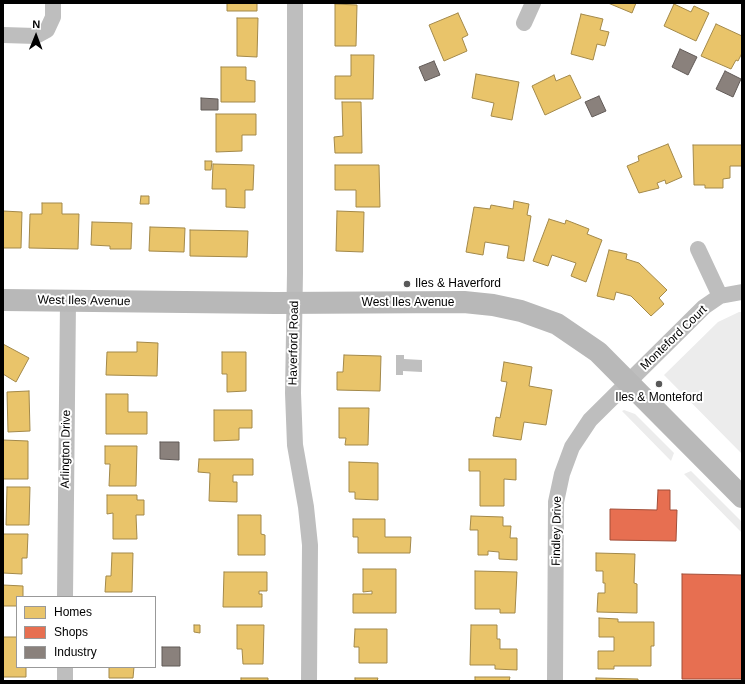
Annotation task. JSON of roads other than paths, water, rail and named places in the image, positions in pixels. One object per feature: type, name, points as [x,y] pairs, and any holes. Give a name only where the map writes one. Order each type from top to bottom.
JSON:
[{"type":"street","points":[[3,35],[36,36],[51,33],[53,3]]},
{"type":"street","name":"Haverford Road","points":[[295,3],[293,423],[310,546],[309,681]]},
{"type":"street","points":[[524,23],[533,3]]},
{"type":"street","points":[[698,248],[720,296]]},
{"type":"street","name":"Monteford Court","points":[[629,382],[704,307],[720,296],[742,292]]},
{"type":"street","name":"West Iles Avenue","points":[[3,300],[294,303],[464,302],[493,305],[521,311],[557,324],[598,352],[742,497]]},
{"type":"street","name":"Arlington Drive","points":[[65,596],[68,301]]},
{"type":"street","name":"Findley Drive","points":[[555,681],[556,502],[558,488],[567,459],[580,434],[590,420],[629,382]]},
{"type":"street","points":[[65,668],[65,681]]},
{"type":"place","name":"Iles & Haverford","points":[[407,284]]},
{"type":"place","name":"Iles & Monteford","points":[[659,384]]}]
